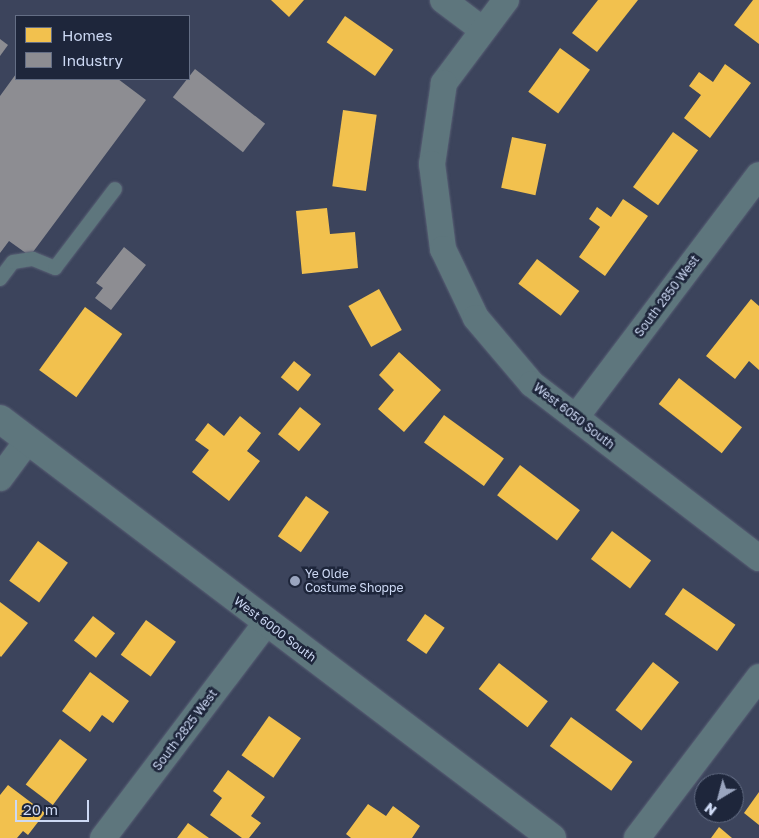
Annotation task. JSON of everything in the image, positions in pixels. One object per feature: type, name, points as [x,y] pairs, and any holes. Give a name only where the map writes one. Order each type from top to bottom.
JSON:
[{"type":"street","points":[[443,0],[483,30],[506,0]]},
{"type":"street","name":"West 6050 South","points":[[483,30],[444,83],[432,164],[443,249],[476,318],[532,384],[759,558]]},
{"type":"street","name":"South 2850 West","points":[[576,417],[759,176]]},
{"type":"street","name":"West 6000 South","points":[[0,419],[266,623],[552,838]]},
{"type":"street","points":[[0,478],[28,440]]},
{"type":"street","name":"South 2825 West","points":[[103,838],[266,623]]},
{"type":"street","points":[[637,838],[759,678]]},
{"type":"lane","points":[[0,279],[13,262],[33,259],[55,268],[114,189]]},
{"type":"building: Homes","points":[[271,0],[304,0],[289,17]]},
{"type":"building: Homes","points":[[598,0],[638,0],[597,52],[572,33]]},
{"type":"building: Homes","points":[[753,0],[759,0],[759,44],[734,25]]},
{"type":"building: Homes","points":[[345,16],[393,50],[375,76],[327,42]]},
{"type":"building: Homes","points":[[560,48],[590,70],[558,113],[528,92]]},
{"type":"building: Homes","points":[[725,64],[751,83],[710,138],[684,118],[701,95],[689,86],[699,72],[713,82]]},
{"type":"building: Homes","points":[[343,110],[377,115],[366,191],[332,186]]},
{"type":"building: Homes","points":[[673,132],[698,150],[658,205],[633,187]]},
{"type":"building: Homes","points":[[512,137],[546,144],[535,195],[501,188]]},
{"type":"building: Homes","points":[[623,199],[648,216],[605,276],[579,257],[600,227],[589,219],[597,207],[611,217]]},
{"type":"building: Homes","points":[[327,208],[330,234],[355,232],[358,268],[302,274],[296,211]]},
{"type":"building: Homes","points":[[537,259],[579,291],[561,316],[518,284]]},
{"type":"building: Homes","points":[[379,289],[402,330],[371,347],[348,306]]},
{"type":"building: Homes","points":[[751,299],[759,306],[759,370],[749,361],[735,379],[706,356]]},
{"type":"building: Homes","points":[[85,307],[122,334],[76,397],[39,370]]},
{"type":"building: Homes","points":[[399,352],[441,390],[404,432],[378,409],[394,390],[379,375]]},
{"type":"building: Homes","points":[[294,361],[311,375],[298,391],[281,377]]},
{"type":"building: Homes","points":[[679,378],[742,427],[722,453],[659,404]]},
{"type":"building: Homes","points":[[300,407],[321,424],[299,451],[278,434]]},
{"type":"building: Homes","points":[[444,415],[504,458],[484,486],[424,443]]},
{"type":"building: Homes","points":[[240,416],[261,433],[247,451],[260,461],[229,501],[192,472],[209,450],[195,440],[208,423],[224,436]]},
{"type":"building: Homes","points":[[520,465],[580,510],[557,540],[497,495]]},
{"type":"building: Homes","points":[[306,496],[329,512],[301,552],[278,536]]},
{"type":"building: Homes","points":[[612,531],[651,560],[630,588],[591,559]]},
{"type":"building: Homes","points":[[38,541],[68,563],[39,602],[9,581]]},
{"type":"building: Homes","points":[[683,588],[735,625],[717,651],[665,614]]},
{"type":"building: Homes","points":[[0,602],[28,623],[1,657],[0,656]]},
{"type":"building: Homes","points":[[425,614],[445,628],[426,654],[407,640]]},
{"type":"building: Homes","points":[[93,616],[115,633],[96,658],[74,640]]},
{"type":"building: Homes","points":[[146,620],[176,642],[151,677],[121,655]]},
{"type":"building: Homes","points":[[653,662],[679,682],[641,730],[615,710]]},
{"type":"building: Homes","points":[[499,663],[548,701],[528,727],[479,689]]},
{"type":"building: Homes","points":[[90,672],[129,701],[113,723],[102,715],[90,732],[62,711]]},
{"type":"building: Homes","points":[[269,716],[301,738],[273,778],[241,755]]},
{"type":"building: Homes","points":[[571,717],[632,762],[611,791],[550,746]]},
{"type":"building: Homes","points":[[60,739],[87,759],[53,805],[26,785]]},
{"type":"building: Homes","points":[[228,770],[265,797],[251,816],[261,823],[249,838],[242,838],[210,815],[222,798],[213,791]]},
{"type":"building: Homes","points":[[8,785],[45,813],[28,835],[23,831],[17,838],[0,838],[0,795]]},
{"type":"building: Homes","points":[[759,792],[759,825],[744,813]]},
{"type":"building: Homes","points":[[368,804],[386,816],[393,806],[420,826],[412,838],[351,838],[346,834]]},
{"type":"building: Homes","points":[[188,823],[209,838],[177,838]]},
{"type":"building: Homes","points":[[719,827],[732,838],[711,838]]},
{"type":"building: Industry","points":[[0,39],[8,45],[0,56]]},
{"type":"building: Industry","points":[[195,69],[265,124],[243,152],[173,97],[186,80],[190,80],[190,75]]},
{"type":"building: Industry","points":[[15,75],[15,80],[119,80],[146,100],[30,256],[9,241],[0,253],[0,96]]},
{"type":"building: Industry","points":[[124,247],[146,265],[111,310],[95,298],[103,288],[96,283]]},
{"type":"place","name":"Ye Olde Costume Shoppe","points":[[295,581]]}]
